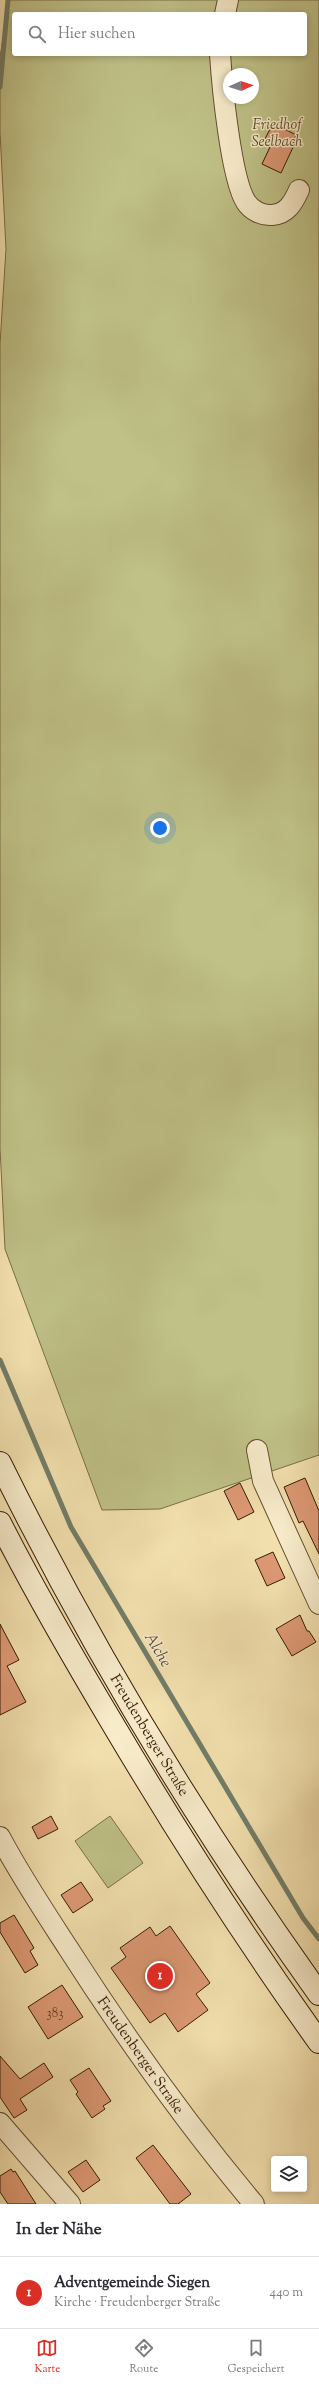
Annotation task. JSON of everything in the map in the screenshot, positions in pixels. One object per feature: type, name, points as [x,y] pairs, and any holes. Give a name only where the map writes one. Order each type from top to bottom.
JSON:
[{"type":"main road","name":"Freudenberger Straße","points":[[0,1463],[37,1538],[98,1649],[184,1792],[281,1941],[319,1994]]},
{"type":"main road","name":"Freudenberger Straße","points":[[0,1523],[78,1665],[161,1805],[258,1957],[319,2042]]},
{"type":"street","points":[[225,12],[228,0]]},
{"type":"street","points":[[220,56],[232,148],[239,182],[245,201],[253,210],[267,215],[277,215],[286,211],[293,203],[299,190]]},
{"type":"street","points":[[256,1450],[263,1481],[319,1604]]},
{"type":"street","name":"Freudenberger Straße","points":[[0,1837],[15,1865],[92,1986],[200,2139],[254,2204]]},
{"type":"street","points":[[0,2123],[70,2204]]},
{"type":"green space","name":"Friedhof Seelbach","points":[[9,0],[319,0],[319,1455],[160,1509],[102,1510],[5,1249],[0,1148],[0,344],[6,249],[0,132],[0,57]]},
{"type":"green space","points":[[110,1816],[143,1863],[108,1888],[75,1841]]},
{"type":"building","points":[[273,123],[296,135],[293,142],[295,143],[281,173],[262,164],[270,147],[263,143]]},
{"type":"building","points":[[305,1478],[319,1511],[319,1554],[303,1521],[299,1523],[284,1487]]},
{"type":"building","points":[[240,1483],[254,1512],[238,1520],[224,1491]]},
{"type":"building","points":[[273,1552],[285,1578],[267,1586],[255,1560]]},
{"type":"building","points":[[300,1615],[307,1631],[309,1631],[316,1642],[292,1656],[276,1629]]},
{"type":"building","points":[[0,1624],[19,1660],[7,1666],[26,1702],[0,1715]]},
{"type":"building","points":[[51,1816],[58,1829],[38,1839],[32,1827]]},
{"type":"building","points":[[81,1882],[93,1900],[73,1913],[61,1895]]},
{"type":"building","points":[[14,1915],[34,1948],[30,1951],[38,1965],[25,1973],[0,1932],[0,1923]]},
{"type":"building","points":[[170,1926],[210,1983],[196,1994],[208,2010],[178,2032],[165,2013],[150,2023],[111,1968],[126,1957],[120,1948],[150,1927],[156,1936]]},
{"type":"building","points":[[62,1985],[83,2017],[48,2039],[28,2007]]},
{"type":"building","points":[[0,2056],[20,2079],[44,2063],[53,2077],[20,2099],[27,2110],[14,2118],[0,2097]]},
{"type":"building","points":[[89,2068],[111,2101],[103,2106],[105,2109],[92,2118],[76,2094],[78,2092],[70,2080]]},
{"type":"building","points":[[153,2145],[191,2194],[178,2204],[170,2204],[136,2158]]},
{"type":"building","points":[[86,2160],[100,2180],[83,2192],[68,2172]]},
{"type":"building","points":[[11,2169],[13,2172],[15,2171],[36,2204],[8,2204],[0,2192],[0,2176]]},
{"type":"waterway","name":"Alche","points":[[0,87],[8,0]]},
{"type":"waterway","name":"Alche","points":[[0,1360],[71,1527],[303,1918],[319,1939]]},
{"type":"place","name":"Adventgemeinde Siegen","points":[[160,1976]]}]
